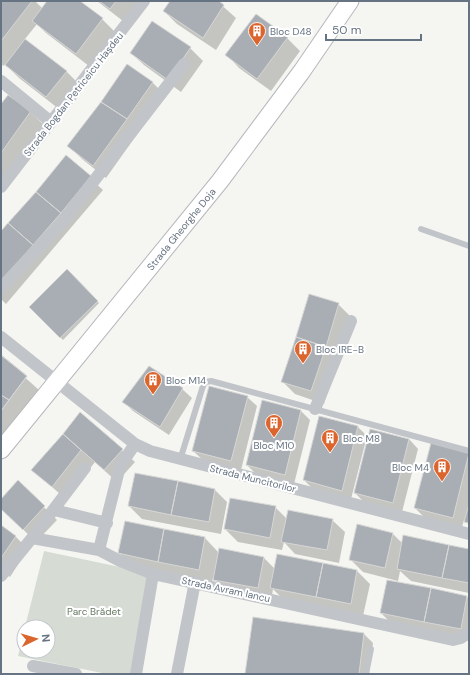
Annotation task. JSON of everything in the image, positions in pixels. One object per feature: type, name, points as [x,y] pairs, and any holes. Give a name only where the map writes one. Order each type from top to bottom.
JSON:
[{"type":"main road","name":"Strada Gheorghe Doja","points":[[1,450],[220,182],[302,71],[350,1]]},
{"type":"street","name":"Strada Bogdan Petriceicu Hașdeu","points":[[1,187],[144,1]]},
{"type":"street","points":[[1,288],[63,221],[184,64]]},
{"type":"street","points":[[1,81],[51,122]]},
{"type":"street","points":[[315,409],[351,321]]},
{"type":"street","name":"Strada Muncitorilor","points":[[1,337],[135,444],[150,451],[469,534]]},
{"type":"street","points":[[99,550],[107,523],[120,466],[135,444]]},
{"type":"street","points":[[1,576],[54,510],[85,468]]},
{"type":"street","points":[[54,510],[107,523]]},
{"type":"street","name":"Strada Avram Iancu","points":[[32,538],[99,550],[120,561],[153,574],[195,582],[453,640],[462,638],[469,632]]},
{"type":"street","points":[[136,674],[153,574]]},
{"type":"street","points":[[177,674],[195,582]]},
{"type":"street","points":[[33,666],[76,674]]},
{"type":"lane","points":[[421,229],[469,246]]},
{"type":"lane","points":[[180,460],[203,386],[206,382],[211,381],[469,451]]},
{"type":"lane","points":[[366,674],[371,649]]},
{"type":"green space","name":"Parc Brădet","points":[[44,551],[153,574],[132,674],[107,674],[33,659],[56,659],[56,619],[27,619]]},
{"type":"building","points":[[1,1],[32,1],[1,41]]},
{"type":"building","points":[[47,1],[80,1],[103,18],[76,54],[32,21]]},
{"type":"building","points":[[99,1],[116,1],[110,9]]},
{"type":"building","points":[[170,1],[219,1],[224,5],[203,38],[163,11]]},
{"type":"building","name":"Bloc D48","points":[[256,14],[288,37],[257,79],[225,55]]},
{"type":"building","points":[[152,21],[191,47],[168,80],[130,53]]},
{"type":"building","points":[[25,39],[67,71],[46,97],[5,65]]},
{"type":"building","points":[[127,64],[153,82],[127,119],[101,102]]},
{"type":"building","points":[[8,95],[31,111],[1,153],[1,104]]},
{"type":"building","points":[[101,102],[127,119],[93,166],[67,146]]},
{"type":"building","points":[[66,155],[91,176],[61,213],[36,192]]},
{"type":"building","points":[[36,192],[61,213],[33,245],[8,223]]},
{"type":"building","points":[[8,223],[33,245],[1,282],[1,231]]},
{"type":"building","points":[[67,269],[98,301],[60,338],[29,307]]},
{"type":"building","points":[[309,294],[339,303],[326,347],[296,337]]},
{"type":"building","name":"Bloc IRE-B","points":[[296,337],[326,347],[311,391],[281,382]]},
{"type":"building","points":[[1,355],[27,376],[9,400],[1,395]]},
{"type":"building","points":[[1,355],[27,376],[1,411]]},
{"type":"building","name":"Bloc M14","points":[[149,366],[183,388],[160,427],[122,402]]},
{"type":"building","points":[[209,386],[248,396],[231,461],[192,451]]},
{"type":"building","points":[[1,395],[9,400],[1,411]]},
{"type":"building","name":"Bloc M10","points":[[262,400],[301,410],[285,475],[246,465]]},
{"type":"building","points":[[80,412],[123,449],[104,470],[63,434]]},
{"type":"building","name":"Bloc M8","points":[[319,416],[358,426],[342,491],[303,480]]},
{"type":"building","points":[[370,429],[409,439],[393,503],[354,493]]},
{"type":"building","points":[[63,434],[81,450],[52,487],[31,470]]},
{"type":"building","name":"Bloc M4","points":[[431,443],[469,453],[453,518],[414,508]]},
{"type":"building","points":[[135,473],[178,481],[171,515],[128,506]]},
{"type":"building","points":[[18,480],[45,506],[23,530],[1,509],[1,499]]},
{"type":"building","points":[[178,481],[215,489],[209,522],[171,515]]},
{"type":"building","points":[[230,498],[276,506],[270,538],[224,529]]},
{"type":"building","points":[[469,504],[469,523],[464,522]]},
{"type":"building","points":[[288,510],[333,519],[327,550],[281,542]]},
{"type":"building","points":[[125,521],[164,529],[158,562],[118,553]]},
{"type":"building","points":[[357,524],[393,533],[385,568],[349,560]]},
{"type":"building","points":[[1,525],[16,536],[1,558]]},
{"type":"building","points":[[164,529],[205,537],[199,570],[158,562]]},
{"type":"building","points":[[403,535],[449,545],[442,578],[397,569]]},
{"type":"building","points":[[449,545],[469,549],[469,583],[442,578]]},
{"type":"building","points":[[219,548],[264,557],[258,588],[213,580]]},
{"type":"building","points":[[277,554],[323,563],[316,597],[270,588]]},
{"type":"building","points":[[323,563],[357,570],[351,604],[316,597]]},
{"type":"building","points":[[387,580],[431,588],[424,622],[380,613]]},
{"type":"building","points":[[431,588],[467,596],[461,629],[424,622]]},
{"type":"building","points":[[253,617],[364,633],[359,674],[245,674]]},
{"type":"place","name":"Bloc D48","points":[[257,46]]},
{"type":"place","name":"Bloc IRE-B","points":[[303,364]]},
{"type":"place","name":"Bloc M14","points":[[153,395]]},
{"type":"place","name":"Bloc M10","points":[[274,438]]},
{"type":"place","name":"Bloc M8","points":[[330,453]]},
{"type":"place","name":"Bloc M4","points":[[442,482]]}]
